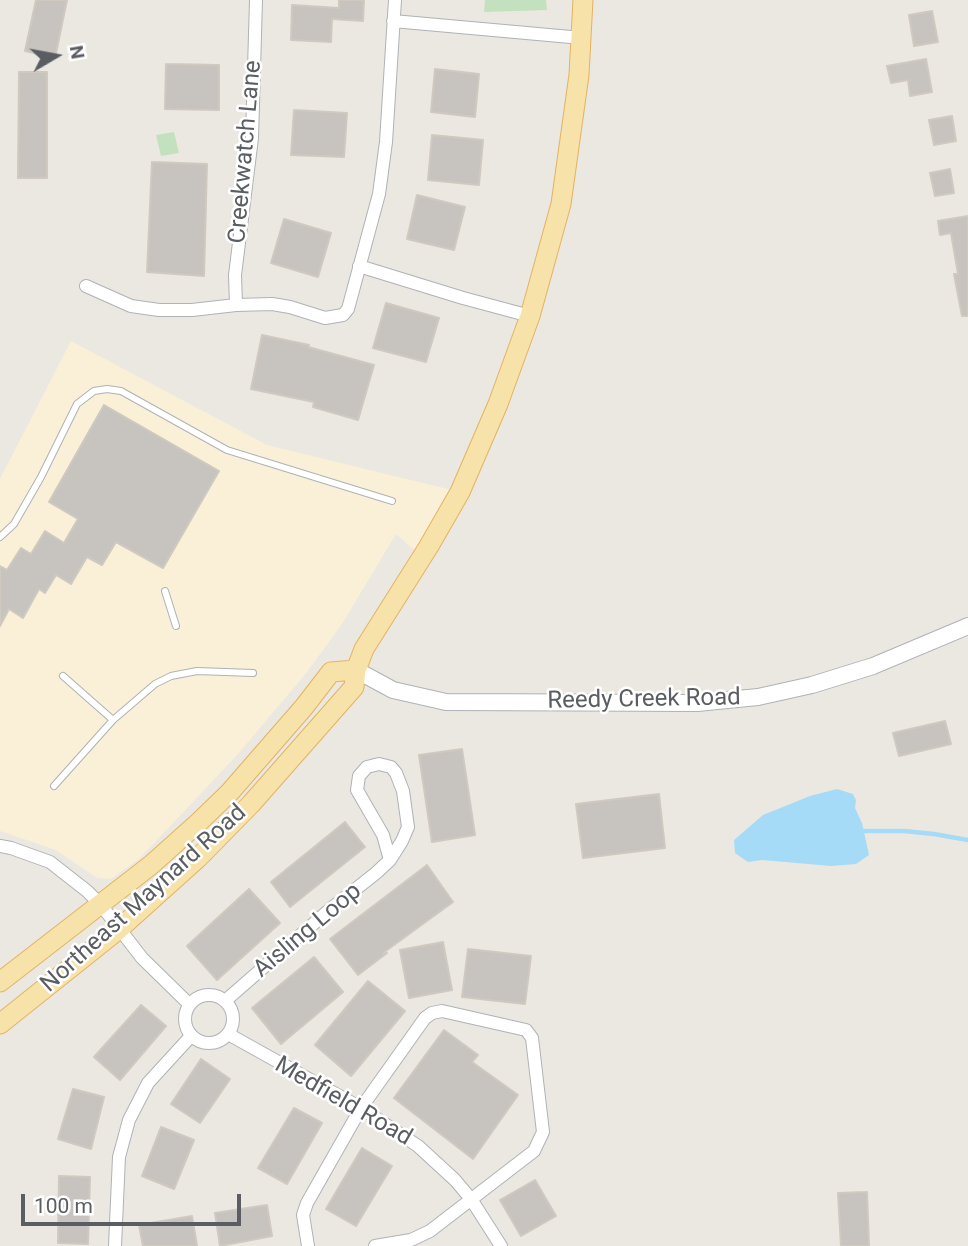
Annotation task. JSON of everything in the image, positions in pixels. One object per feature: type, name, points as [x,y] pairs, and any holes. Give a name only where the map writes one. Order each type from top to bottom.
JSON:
[{"type":"main road","name":"Northeast Maynard Road","points":[[0,1024],[118,929],[198,858],[251,804],[354,687],[356,670],[364,649],[460,492],[498,404],[530,316],[561,204],[579,75],[583,0]]},
{"type":"main road","name":"Northeast Maynard Road","points":[[0,982],[151,865],[230,792],[331,672],[356,670]]},
{"type":"street","name":"Creekwatch Lane","points":[[236,305],[235,275],[252,138],[257,0]]},
{"type":"street","points":[[86,286],[131,306],[159,310],[272,304],[325,318],[338,317],[348,309],[375,215],[382,176],[395,0]]},
{"type":"street","points":[[393,21],[582,38]]},
{"type":"street","points":[[359,266],[530,316]]},
{"type":"street","name":"Reedy Creek Road","points":[[356,670],[393,690],[446,702],[697,703],[758,697],[812,685],[873,666],[968,626]]},
{"type":"street","name":"Aisling Loop","points":[[225,1001],[390,860],[408,827],[396,773],[391,767],[379,764],[367,767],[359,776],[357,790],[383,835],[390,860]]},
{"type":"street","points":[[0,846],[50,862],[101,905],[142,958],[189,1004]]},
{"type":"street","points":[[211,994],[225,1001],[232,1013],[232,1028],[228,1034],[214,1043],[205,1043],[191,1036],[184,1023],[189,1004],[195,998],[211,994]]},
{"type":"street","points":[[308,1246],[303,1214],[307,1203],[361,1108],[425,1018],[442,1011],[526,1030],[531,1038],[543,1132],[534,1151],[421,1236],[375,1246]]},
{"type":"street","name":"Medfield Road","points":[[228,1034],[361,1108],[432,1157],[471,1199],[501,1246]]},
{"type":"street","points":[[115,1246],[119,1157],[129,1120],[148,1083],[191,1036]]},
{"type":"lane","points":[[0,537],[14,524],[21,512],[77,404],[93,391],[107,389],[121,391],[227,450],[391,501]]},
{"type":"lane","points":[[165,591],[176,626]]},
{"type":"lane","points":[[54,786],[113,720],[155,684],[172,676],[197,671],[253,673]]},
{"type":"lane","points":[[62,676],[113,720]]},
{"type":"shaded area","points":[[71,341],[267,445],[460,492],[422,557],[396,534],[342,624],[307,672],[239,753],[139,859],[111,879],[97,878],[56,850],[0,831],[0,479]]},
{"type":"green space","points":[[485,0],[546,0],[547,10],[484,12]]},
{"type":"green space","points":[[174,132],[179,153],[161,156],[156,135]]},
{"type":"water","points":[[837,789],[853,794],[856,800],[855,808],[862,823],[869,855],[856,864],[831,866],[762,860],[748,862],[735,853],[734,840],[763,815],[810,796]]},
{"type":"building","points":[[36,0],[67,0],[55,58],[25,51]]},
{"type":"building","points":[[339,0],[364,0],[363,21],[332,19],[331,42],[291,40],[292,5],[339,8]]},
{"type":"building","points":[[932,11],[938,42],[914,46],[909,15]]},
{"type":"building","points":[[926,59],[932,92],[910,96],[908,80],[891,83],[887,66]]},
{"type":"building","points":[[166,64],[219,65],[219,110],[165,109]]},
{"type":"building","points":[[435,69],[479,74],[475,117],[431,112]]},
{"type":"building","points":[[19,72],[47,72],[47,178],[18,178]]},
{"type":"building","points":[[294,110],[347,113],[344,157],[291,155]]},
{"type":"building","points":[[952,116],[956,141],[934,145],[929,120]]},
{"type":"building","points":[[432,135],[483,140],[479,185],[428,180]]},
{"type":"building","points":[[152,162],[207,164],[204,276],[147,272]]},
{"type":"building","points":[[950,169],[954,193],[935,196],[930,173]]},
{"type":"building","points":[[417,195],[465,207],[454,250],[407,239]]},
{"type":"building","points":[[968,216],[968,316],[962,316],[954,274],[958,274],[951,233],[940,235],[938,221]]},
{"type":"building","points":[[284,219],[331,233],[318,277],[271,263]]},
{"type":"building","points":[[386,303],[439,318],[426,362],[373,348]]},
{"type":"building","points":[[262,335],[309,345],[308,347],[374,365],[358,420],[313,407],[314,402],[251,389]]},
{"type":"building","points":[[104,405],[219,471],[163,568],[116,542],[102,565],[87,557],[71,584],[56,575],[45,593],[39,589],[23,618],[9,609],[0,626],[0,566],[7,570],[21,548],[31,554],[45,531],[64,543],[78,519],[49,502]]},
{"type":"building","points":[[945,721],[951,744],[899,756],[893,733]]},
{"type":"building","points":[[462,749],[475,835],[432,842],[419,755]]},
{"type":"building","points":[[659,794],[665,848],[583,858],[576,804]]},
{"type":"building","points":[[345,822],[365,847],[290,907],[271,882]]},
{"type":"building","points":[[427,865],[453,902],[383,953],[387,953],[358,975],[330,939]]},
{"type":"building","points":[[249,889],[280,923],[217,980],[187,946]]},
{"type":"building","points":[[443,942],[452,990],[409,998],[400,950]]},
{"type":"building","points":[[468,949],[531,956],[525,1004],[462,997]]},
{"type":"building","points":[[314,957],[343,992],[281,1044],[252,1008]]},
{"type":"building","points":[[368,981],[405,1011],[351,1076],[315,1045]]},
{"type":"building","points":[[141,1005],[166,1026],[120,1080],[94,1057]]},
{"type":"building","points":[[444,1030],[478,1055],[472,1062],[518,1095],[473,1159],[394,1098]]},
{"type":"building","points":[[201,1059],[230,1079],[200,1123],[171,1104]]},
{"type":"building","points":[[73,1089],[104,1097],[91,1149],[58,1139]]},
{"type":"building","points":[[294,1108],[322,1123],[287,1184],[258,1168]]},
{"type":"building","points":[[161,1127],[194,1140],[174,1189],[142,1176]]},
{"type":"building","points":[[362,1148],[392,1166],[356,1226],[326,1209]]},
{"type":"building","points":[[59,1176],[90,1177],[88,1244],[58,1243]]},
{"type":"building","points":[[535,1180],[556,1216],[521,1236],[500,1200]]},
{"type":"building","points":[[867,1192],[869,1246],[841,1246],[838,1193]]},
{"type":"building","points":[[267,1205],[272,1236],[220,1246],[215,1213]]},
{"type":"building","points":[[192,1216],[197,1246],[143,1246],[139,1225]]},
{"type":"waterway","points":[[858,831],[904,831],[968,840]]}]
